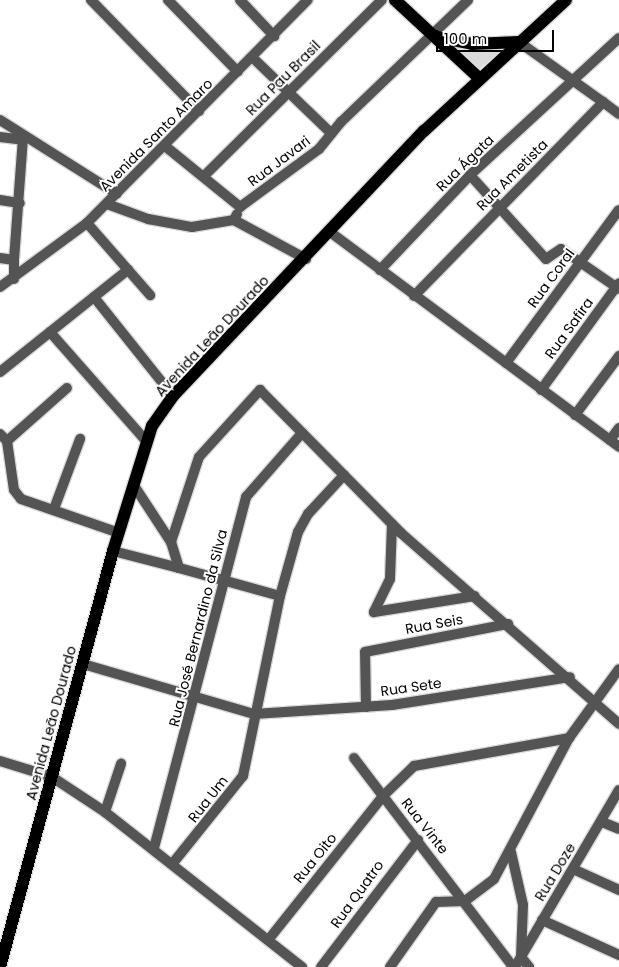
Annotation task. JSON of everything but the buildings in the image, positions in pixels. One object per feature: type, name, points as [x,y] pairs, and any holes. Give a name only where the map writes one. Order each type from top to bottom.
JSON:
[{"type":"main road","points":[[396,0],[478,77]]},
{"type":"main road","name":"Avenida Leão Dourado","points":[[1,961],[112,552],[146,441],[173,396],[478,77],[566,0]]},
{"type":"main road","points":[[434,35],[472,44],[519,42]]},
{"type":"street","points":[[91,0],[198,111]]},
{"type":"street","points":[[168,0],[238,72]]},
{"type":"street","points":[[240,0],[274,36]]},
{"type":"street","name":"Avenida Santo Amaro","points":[[0,287],[14,279],[87,223],[308,0]]},
{"type":"street","name":"Rua Pau Brasil","points":[[204,176],[382,0]]},
{"type":"street","name":"Rua Javari","points":[[240,207],[311,156],[331,133],[468,0]]},
{"type":"street","name":"Rua Ágata","points":[[380,270],[470,175],[619,38]]},
{"type":"street","points":[[519,42],[619,114]]},
{"type":"street","points":[[252,57],[331,133]]},
{"type":"street","name":"Rua Ametista","points":[[414,296],[500,206],[604,102]]},
{"type":"street","points":[[0,120],[23,138],[117,194]]},
{"type":"street","points":[[0,138],[23,138]]},
{"type":"street","points":[[14,279],[23,138]]},
{"type":"street","points":[[165,146],[240,207],[234,220]]},
{"type":"street","points":[[470,175],[546,259],[561,249],[618,286]]},
{"type":"street","points":[[0,200],[20,203]]},
{"type":"street","points":[[107,204],[148,220],[192,227],[234,220],[306,259]]},
{"type":"street","name":"Rua Coral","points":[[506,363],[619,210]]},
{"type":"street","points":[[87,223],[150,295]]},
{"type":"street","points":[[330,232],[619,447]]},
{"type":"street","points":[[0,258],[14,260]]},
{"type":"street","points":[[0,372],[128,270]]},
{"type":"street","name":"Rua Safira","points":[[541,390],[618,286]]},
{"type":"street","points":[[94,298],[173,396]]},
{"type":"street","points":[[50,332],[146,441]]},
{"type":"street","points":[[575,415],[619,356]]},
{"type":"street","points":[[67,388],[3,437],[14,490],[21,499],[119,533]]},
{"type":"street","points":[[172,542],[199,457],[254,393],[264,392],[392,524],[570,677],[617,720]]},
{"type":"street","points":[[610,440],[619,428]]},
{"type":"street","name":"Rua José Bernardino da Silva","points":[[154,848],[196,694],[222,582],[249,490],[302,432]]},
{"type":"street","points":[[54,509],[80,440]]},
{"type":"street","name":"Rua Um","points":[[173,863],[243,776],[254,714],[280,596],[302,524],[344,475]]},
{"type":"street","points":[[133,484],[172,542],[178,568]]},
{"type":"street","points":[[392,524],[390,579],[374,612],[474,596]]},
{"type":"street","points":[[112,552],[280,596]]},
{"type":"street","name":"Rua Seis","points":[[366,708],[364,652],[508,624]]},
{"type":"street","points":[[83,664],[196,694],[254,714]]},
{"type":"street","points":[[390,967],[439,902],[465,901],[494,879],[511,852],[569,738],[594,699],[615,680],[619,669]]},
{"type":"street","name":"Rua Sete","points":[[254,714],[366,708],[570,677]]},
{"type":"street","name":"Rua Oito","points":[[269,940],[384,795],[406,772],[430,760],[569,738]]},
{"type":"street","name":"Rua Vinte","points":[[354,758],[514,967]]},
{"type":"street","points":[[0,761],[52,777],[105,812],[154,848],[302,967]]},
{"type":"street","points":[[105,812],[121,764]]},
{"type":"street","name":"Rua Doze","points":[[514,967],[602,822],[619,790]]},
{"type":"street","points":[[602,822],[619,829]]},
{"type":"street","name":"Rua Quatro","points":[[321,967],[418,840]]},
{"type":"street","points":[[511,852],[523,905],[521,957],[529,967]]},
{"type":"street","points":[[572,869],[619,890]]},
{"type":"street","points":[[542,920],[619,955]]},
{"type":"shaded area","points":[[458,49],[477,52],[502,51],[478,70]]}]
